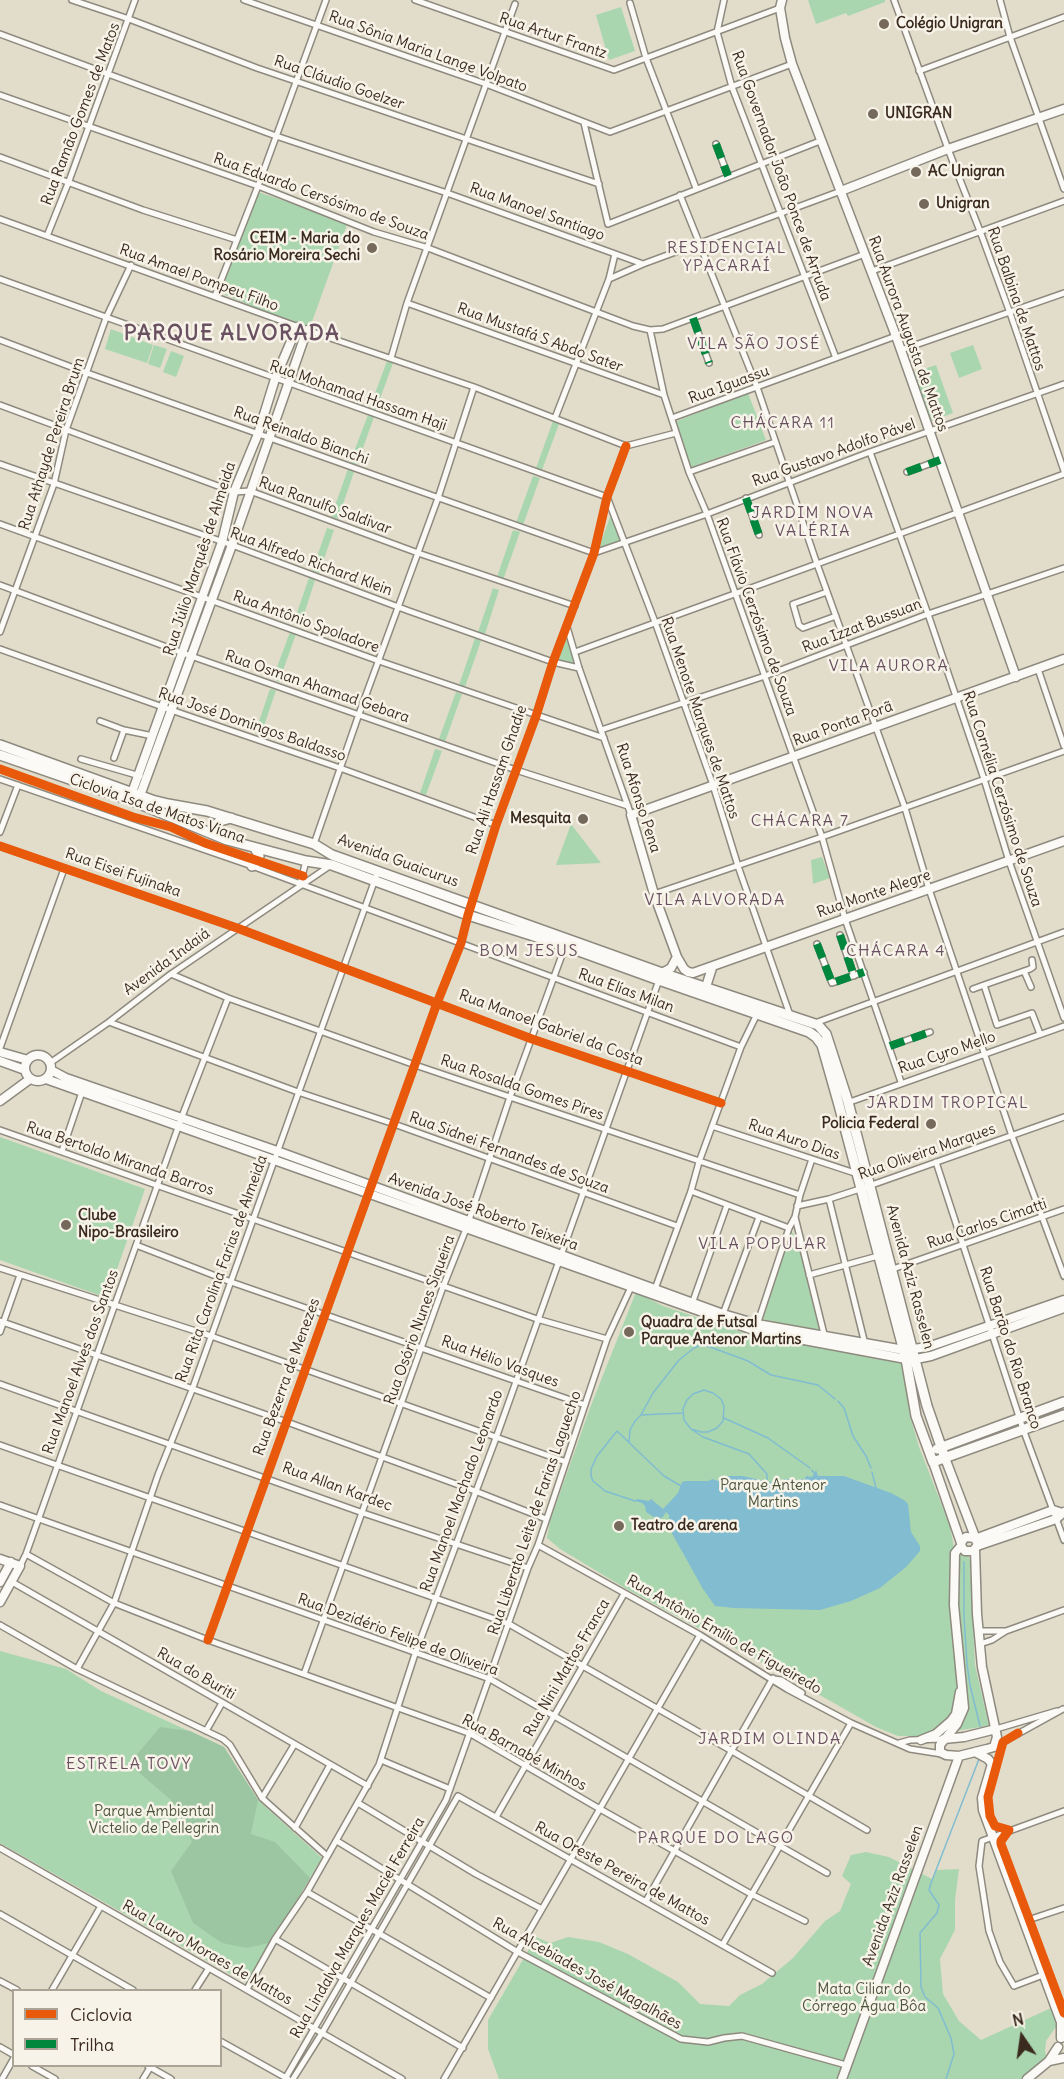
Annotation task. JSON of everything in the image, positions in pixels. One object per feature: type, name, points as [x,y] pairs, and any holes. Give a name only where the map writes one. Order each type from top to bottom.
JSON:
[{"type":"main road","name":"Avenida Guaicurus","points":[[0,745],[135,798],[227,840],[306,861],[377,875],[471,903],[566,942],[759,1010],[816,1037]]},
{"type":"main road","name":"Avenida Guaicurus","points":[[0,755],[135,798],[207,810],[315,841],[332,855],[468,915],[566,942]]},
{"type":"main road","points":[[227,840],[219,834],[216,825],[224,819],[233,818]]},
{"type":"main road","points":[[306,861],[312,855],[315,841]]},
{"type":"main road","points":[[252,866],[257,862],[259,856],[255,848]]},
{"type":"main road","name":"Avenida Guaicurus","points":[[759,1010],[774,1009],[816,1024]]},
{"type":"main road","name":"Avenida Aziz Rasselen","points":[[816,1024],[826,1034],[910,1354],[945,1458]]},
{"type":"main road","name":"Avenida Aziz Rasselen","points":[[816,1037],[822,1045],[844,1103],[858,1174],[866,1185],[878,1256],[887,1271]]},
{"type":"main road","name":"Avenida Aziz Rasselen","points":[[910,1354],[916,1416],[933,1462]]},
{"type":"main road","points":[[929,1452],[1064,1402]]},
{"type":"main road","points":[[933,1462],[1064,1414]]},
{"type":"street","name":"Rua Cláudio Goelzer","points":[[72,0],[599,184]]},
{"type":"street","name":"Rua Ramão Gomes de Matos","points":[[47,236],[135,0]]},
{"type":"street","name":"Rua Sônia Maria Lange Volpato","points":[[244,0],[486,84],[610,132],[665,110]]},
{"type":"street","points":[[215,296],[326,0]]},
{"type":"street","name":"Rua Artur Frantz","points":[[416,0],[614,70],[646,58]]},
{"type":"street","name":"Rua Governador João Ponce de Arruda","points":[[724,0],[717,32],[732,87],[836,358]]},
{"type":"street","name":"Rua Balbina de Mattos","points":[[894,0],[948,149],[981,231],[1064,473]]},
{"type":"street","points":[[1000,0],[1010,37],[1064,189]]},
{"type":"street","points":[[630,3],[646,58],[696,188]]},
{"type":"street","points":[[391,358],[407,303],[515,4]]},
{"type":"street","points":[[646,58],[717,32],[781,4]]},
{"type":"street","name":"Rua Aurora Augusta de Mattos","points":[[781,4],[785,38],[792,64],[896,336],[1016,677]]},
{"type":"street","points":[[919,71],[1064,18]]},
{"type":"street","name":"Rua Manoel Santiago","points":[[0,34],[276,136],[643,264]]},
{"type":"street","points":[[665,110],[792,64]]},
{"type":"street","name":"Rua Eduardo Cersósimo de Souza","points":[[0,95],[258,186],[374,232],[428,248],[633,326],[650,330]]},
{"type":"street","points":[[609,279],[643,264],[948,149],[1064,109]]},
{"type":"street","points":[[584,123],[608,224],[820,141]]},
{"type":"street","points":[[716,144],[728,176]]},
{"type":"street","points":[[0,157],[143,210],[237,240]]},
{"type":"street","points":[[680,195],[757,387],[817,564],[905,808],[929,889],[1012,1136],[1064,1276]]},
{"type":"street","points":[[872,271],[1064,201]]},
{"type":"street","name":"Rua Amael Pompeu Filho","points":[[0,219],[297,327],[474,387],[626,446]]},
{"type":"street","points":[[555,418],[609,279],[615,254]]},
{"type":"street","points":[[650,330],[663,329],[865,254]]},
{"type":"street","name":"Rua Athayde Pereira Brum","points":[[0,632],[54,484],[66,430],[106,318],[131,265]]},
{"type":"street","name":"Rua Mohamad Hassam Haji","points":[[0,279],[607,497]]},
{"type":"street","points":[[901,350],[1064,293]]},
{"type":"street","name":"Rua Mustafá S Abdo Sater","points":[[407,303],[664,395]]},
{"type":"street","points":[[693,318],[709,363]]},
{"type":"street","name":"Rua Júlio Marquês de Almeida","points":[[135,798],[207,598],[234,492],[258,434],[275,379],[297,327]]},
{"type":"street","name":"Rua Júlio Marquês de Almeida","points":[[207,598],[232,545],[307,330]]},
{"type":"street","name":"Rua Flávio Cerzósimo de Souza","points":[[650,330],[664,395],[688,472],[706,514],[822,837],[845,919],[901,1082]]},
{"type":"street","name":"Rua Iguassu","points":[[672,418],[896,336]]},
{"type":"street","name":"Rua Reinaldo Bianchi","points":[[0,340],[594,553]]},
{"type":"street","name":"Rua Gustavo Adolfo Pável","points":[[594,553],[1064,384]]},
{"type":"street","points":[[315,841],[438,498],[474,387]]},
{"type":"street","name":"Rua Ranulfo Saldivar","points":[[0,405],[234,492],[250,492],[418,553],[575,606]]},
{"type":"street","points":[[626,446],[676,433]]},
{"type":"street","points":[[688,472],[775,441]]},
{"type":"street","name":"Rua Ali Hassam Ghadie","points":[[394,1124],[461,943],[496,825],[594,553],[607,497],[626,446]]},
{"type":"street","name":"Rua Cornélia Cerzósimo de Souza","points":[[870,452],[928,614],[1009,861],[1064,1018]]},
{"type":"street","points":[[907,472],[940,460]]},
{"type":"street","name":"Rua Alfredo Richard Klein","points":[[0,464],[232,545],[553,662],[579,668]]},
{"type":"street","points":[[574,652],[1064,473]]},
{"type":"street","name":"Rua Menote Marques de Mattos","points":[[607,497],[655,622],[713,785],[765,947],[790,1015]]},
{"type":"street","points":[[746,498],[759,535]]},
{"type":"street","name":"Rua Antônio Spoladore","points":[[0,524],[379,661],[604,738]]},
{"type":"street","name":"Rua Izzat Bussuan","points":[[601,730],[765,676],[928,614],[1064,568]]},
{"type":"street","name":"Rua Osman Ahamad Gebara","points":[[0,585],[187,655],[629,811]]},
{"type":"street","points":[[827,592],[793,604],[799,625],[803,628],[836,616]]},
{"type":"street","name":"Rua Afonso Pena","points":[[567,625],[579,668],[677,957]]},
{"type":"street","name":"Rua José Domingos Baldasso","points":[[0,649],[496,825]]},
{"type":"street","name":"Rua Ponta Porã","points":[[629,811],[794,757],[1064,659]]},
{"type":"street","points":[[654,894],[984,780],[1064,748],[1038,669]]},
{"type":"street","name":"Rua Júlio Marquês de Almeida","points":[[143,777],[153,736],[167,709]]},
{"type":"street","points":[[100,721],[124,730],[153,736]]},
{"type":"street","points":[[114,758],[124,730]]},
{"type":"street","points":[[81,759],[143,777]]},
{"type":"street","name":"Rua Elías Milan","points":[[0,779],[252,866],[741,1047]]},
{"type":"street","points":[[0,832],[18,785]]},
{"type":"street","name":"Rua Monte Alegre","points":[[712,968],[1064,841]]},
{"type":"street","name":"Rua Eisei Fujinaka","points":[[0,846],[237,928]]},
{"type":"street","points":[[300,884],[306,861]]},
{"type":"street","name":"Avenida Indaiá","points":[[51,1066],[171,974],[300,884],[332,865]]},
{"type":"street","points":[[0,1050],[64,869]]},
{"type":"street","name":"Rua Rita Carolina Farias de Almeida","points":[[77,1669],[114,1603],[149,1499],[192,1390],[377,875]]},
{"type":"street","name":"Rua Manoel Gabriel da Costa","points":[[237,928],[532,1039],[721,1103]]},
{"type":"street","points":[[816,1024],[874,1000],[1064,932]]},
{"type":"street","points":[[840,935],[854,976]]},
{"type":"street","name":"Rua Osório Nunes Siqueira","points":[[304,1674],[467,1225],[566,942]]},
{"type":"street","points":[[817,944],[832,983],[864,972]]},
{"type":"street","points":[[660,976],[671,968],[677,957],[688,972],[693,973],[712,968]]},
{"type":"street","points":[[973,989],[1033,967],[1032,960]]},
{"type":"street","points":[[705,991],[712,968]]},
{"type":"street","points":[[1024,971],[1031,987]]},
{"type":"street","name":"Rua Rosalda Gomes Pires","points":[[171,974],[228,998],[415,1065],[800,1195]]},
{"type":"street","name":"Rua Manoel Machado Leonardo","points":[[247,1989],[275,1939],[307,1892],[337,1841],[381,1760],[397,1706],[496,1438],[660,976]]},
{"type":"street","points":[[984,985],[999,1028],[1032,1013],[1040,1034]]},
{"type":"street","points":[[774,1009],[779,1006],[783,994]]},
{"type":"street","name":"Rua Manoel Alves dos Santos","points":[[16,1564],[26,1554],[179,1123],[228,998]]},
{"type":"street","points":[[653,1292],[741,1047],[759,1010]]},
{"type":"street","name":"Rua Sidnei Fernandes de Souza","points":[[108,1022],[677,1226]]},
{"type":"street","name":"Rua Cyro Mello","points":[[844,1103],[1064,1026]]},
{"type":"street","points":[[890,1046],[930,1032]]},
{"type":"street","name":"Avenida José Roberto Teixeira","points":[[0,1050],[28,1060],[38,1055],[45,1057],[51,1066],[83,1088]]},
{"type":"street","points":[[25,1070],[28,1060]]},
{"type":"street","points":[[0,1061],[25,1070],[30,1078],[0,1101]]},
{"type":"street","points":[[46,1079],[51,1066]]},
{"type":"street","name":"Avenida José Roberto Teixeira","points":[[30,1078],[35,1081],[46,1079],[83,1088],[179,1123],[277,1151],[371,1191],[756,1327],[910,1354]]},
{"type":"street","points":[[62,1151],[83,1088]]},
{"type":"street","name":"Rua Oliveira Marques","points":[[797,1206],[829,1199],[1064,1117]]},
{"type":"street","points":[[179,1123],[274,1161],[371,1191]]},
{"type":"street","name":"Rua Bezerra de Menezes","points":[[208,1640],[394,1124]]},
{"type":"street","name":"Rua Auro Dias","points":[[712,1126],[858,1174]]},
{"type":"street","name":"Rua Bertoldo Miranda Barros","points":[[0,1130],[254,1218],[443,1287],[608,1340]]},
{"type":"street","points":[[756,1327],[789,1227],[795,1217],[812,1159]]},
{"type":"street","name":"Rua Barão do Rio Branco","points":[[936,1162],[1023,1429],[1064,1540]]},
{"type":"street","points":[[691,1191],[789,1227]]},
{"type":"street","points":[[829,1199],[865,1347]]},
{"type":"street","points":[[693,1301],[727,1205]]},
{"type":"street","name":"Rua Carlos Cimatti","points":[[887,1271],[1064,1209]]},
{"type":"street","points":[[723,1314],[759,1216]]},
{"type":"street","points":[[795,1217],[824,1340]]},
{"type":"street","name":"Rua Hélio Vasques","points":[[136,1245],[231,1282],[585,1405]]},
{"type":"street","points":[[809,1275],[878,1256]]},
{"type":"street","points":[[0,1268],[211,1336],[566,1462]]},
{"type":"street","points":[[0,1332],[20,1275]]},
{"type":"street","name":"Rua Liberato Leite de Farias Laguecho","points":[[450,1789],[538,1545],[608,1340],[632,1284]]},
{"type":"street","name":"Avenida José Roberto Teixeira","points":[[653,1292],[693,1301],[756,1327]]},
{"type":"street","points":[[910,1354],[931,1356],[1064,1300]]},
{"type":"street","points":[[991,1330],[1064,1308]]},
{"type":"street","points":[[2,1322],[287,1422],[546,1519]]},
{"type":"street","name":"Rua Allan Kardec","points":[[0,1384],[172,1443],[363,1513],[528,1568]]},
{"type":"street","points":[[0,1445],[435,1600],[509,1624],[867,1830]]},
{"type":"street","name":"Avenida Aziz Rasselen","points":[[945,1458],[975,1543],[980,1644],[987,1696],[996,1729]]},
{"type":"street","name":"Avenida Aziz Rasselen","points":[[933,1462],[961,1545]]},
{"type":"street","name":"Rua Dezidério Felipe de Oliveira","points":[[0,1505],[490,1679],[827,1873]]},
{"type":"street","points":[[961,1545],[967,1552],[975,1543],[1054,1515]]},
{"type":"street","points":[[942,1754],[940,1745],[957,1724],[964,1708],[954,1605],[955,1553],[966,1537],[975,1543]]},
{"type":"street","name":"Rua Antônio Emílio de Figueiredo","points":[[538,1545],[700,1635],[787,1689],[850,1723],[910,1749],[959,1756],[975,1752],[994,1747],[1064,1709]]},
{"type":"street","name":"Rua Barnabé Minhos","points":[[26,1554],[114,1603],[208,1640],[471,1734],[751,1894],[805,1921]]},
{"type":"street","points":[[0,1559],[16,1564]]},
{"type":"street","points":[[0,1582],[16,1564]]},
{"type":"street","points":[[0,1602],[12,1582],[16,1564]]},
{"type":"street","name":"Rua do Buriti","points":[[12,1582],[368,1786]]},
{"type":"street","name":"Rua Nini Mattos Franca","points":[[496,1817],[624,1594]]},
{"type":"street","points":[[980,1644],[1006,1631],[1064,1610]]},
{"type":"street","points":[[0,1626],[77,1669],[223,1739],[230,1745],[262,1798],[327,1856]]},
{"type":"street","points":[[990,1630],[992,1640]]},
{"type":"street","points":[[979,1631],[1006,1631]]},
{"type":"street","points":[[444,2079],[700,1635]]},
{"type":"street","points":[[646,1901],[774,1679]]},
{"type":"street","points":[[921,1740],[936,1734],[951,1721],[956,1714],[961,1686]]},
{"type":"street","points":[[206,1731],[222,1703]]},
{"type":"street","name":"Rua Antônio Emílio de Figueiredo","points":[[900,1743],[964,1737],[1064,1709]]},
{"type":"street","points":[[723,1944],[850,1723]]},
{"type":"street","points":[[994,1747],[997,1737],[996,1729]]},
{"type":"street","points":[[262,1798],[294,1745]]},
{"type":"street","points":[[975,1752],[988,1759],[992,1767],[982,1798],[983,1810],[1062,2022],[1059,2053],[1064,2058]]},
{"type":"street","name":"Avenida Aziz Rasselen","points":[[842,2079],[959,1756]]},
{"type":"street","points":[[381,1760],[450,1789]]},
{"type":"street","points":[[295,1828],[330,1765]]},
{"type":"street","name":"Rua Lindalva Marques Maciel Ferreira","points":[[286,2079],[446,1800],[450,1789]]},
{"type":"street","name":"Rua Lindalva Marques Maciel Ferreira","points":[[293,2079],[459,1796]]},
{"type":"street","name":"Rua Oreste Pereira de Mattos","points":[[459,1796],[772,1973]]},
{"type":"street","points":[[358,1803],[429,1846],[542,1909]]},
{"type":"street","points":[[1043,1975],[1014,1986],[1000,1962],[989,1931],[979,1866],[982,1841],[1064,1811]]},
{"type":"street","name":"Rua Alcebiades José Magalhães","points":[[337,1841],[516,1951],[681,2039],[708,2042],[742,2036],[846,2065]]},
{"type":"street","name":"Rua Lauro Moraes de Mattos","points":[[0,1848],[402,2079]]},
{"type":"street","points":[[307,1892],[491,1998]]},
{"type":"street","points":[[53,1989],[101,1906]]},
{"type":"street","points":[[1025,1921],[1064,1908]]},
{"type":"street","points":[[0,1914],[131,1989]]},
{"type":"street","points":[[275,1939],[463,2048]]},
{"type":"street","points":[[196,1989],[209,1968]]},
{"type":"street","points":[[0,1981],[15,1989]]},
{"type":"street","points":[[1028,2079],[1049,2061],[1061,2040]]},
{"type":"street","points":[[222,2042],[286,2079]]},
{"type":"street","points":[[1049,2061],[1064,2058]]},
{"type":"street","points":[[2,2079],[12,2061]]},
{"type":"street","points":[[34,2067],[55,2079]]},
{"type":"street","points":[[152,2067],[171,2079]]},
{"type":"green space","points":[[808,0],[885,0],[885,2],[848,16],[846,13],[816,24]]},
{"type":"green space","points":[[621,7],[635,51],[609,60],[596,15]]},
{"type":"green space","points":[[258,192],[348,222],[309,330],[223,294],[227,273]]},
{"type":"green space","points":[[111,329],[153,345],[147,363],[105,349]]},
{"type":"green space","points":[[154,345],[167,349],[160,368],[148,364]]},
{"type":"green space","points":[[973,345],[982,369],[959,378],[950,353]]},
{"type":"green space","points":[[171,351],[184,356],[176,377],[163,372]]},
{"type":"green space","points":[[387,361],[393,363],[376,410],[370,407]]},
{"type":"green space","points":[[936,365],[953,413],[928,422],[911,373]]},
{"type":"green space","points":[[748,393],[766,440],[689,468],[672,423]]},
{"type":"green space","points":[[368,415],[374,417],[357,465],[350,462]]},
{"type":"green space","points":[[553,421],[559,424],[542,470],[536,468]]},
{"type":"green space","points":[[348,469],[354,472],[338,519],[331,517]]},
{"type":"green space","points":[[533,476],[540,478],[523,525],[516,523]]},
{"type":"green space","points":[[611,514],[621,542],[599,548]]},
{"type":"green space","points":[[327,528],[334,530],[319,573],[312,571]]},
{"type":"green space","points":[[513,530],[520,532],[503,580],[497,577]]},
{"type":"green space","points":[[309,578],[315,580],[300,627],[293,624]]},
{"type":"green space","points":[[493,588],[499,590],[485,634],[478,632]]},
{"type":"green space","points":[[566,629],[576,666],[556,658]]},
{"type":"green space","points":[[290,632],[296,634],[279,682],[273,678]]},
{"type":"green space","points":[[475,638],[481,641],[465,687],[459,685]]},
{"type":"green space","points":[[270,689],[276,690],[261,735],[255,733]]},
{"type":"green space","points":[[456,692],[462,694],[445,742],[439,739]]},
{"type":"green space","points":[[435,749],[442,751],[426,795],[420,793]]},
{"type":"green space","points":[[571,824],[601,863],[556,865]]},
{"type":"green space","points":[[822,857],[830,878],[813,884],[811,860]]},
{"type":"green space","name":"Clube Nipo-Brasileiro","points":[[0,1137],[145,1189],[107,1298],[0,1260]]},
{"type":"green space","points":[[791,1231],[797,1238],[822,1333],[763,1319]]},
{"type":"green space","name":"Parque Antenor Martins","points":[[636,1292],[663,1306],[744,1333],[903,1364],[910,1416],[919,1447],[950,1526],[954,1548],[969,1557],[975,1665],[989,1726],[919,1736],[898,1736],[876,1727],[625,1588],[560,1549],[547,1538],[550,1521],[590,1408]]},
{"type":"green space","name":"Parque Ambiental Victelio de Pellegrin","points":[[0,1651],[66,1669],[101,1691],[224,1747],[258,1800],[322,1858],[246,1983],[0,1843]]},
{"type":"green space","points":[[160,1727],[190,1731],[224,1747],[258,1800],[251,1834],[275,1842],[310,1878],[273,1942],[247,1948],[222,1943],[193,1923],[171,1871],[192,1842],[171,1800],[129,1764]]},
{"type":"green space","name":"Mata Ciliar do Córrego Água Bôa","points":[[866,1852],[889,1857],[932,1879],[936,1870],[959,1869],[955,1900],[955,1930],[940,1959],[943,1994],[959,2021],[981,2040],[1051,2008],[1058,2024],[1046,2041],[1047,2059],[1024,2079],[499,2079],[488,2049],[488,2020],[536,1937],[550,1943],[568,1937],[599,1942],[628,1954],[678,1982],[700,2004],[729,2006],[740,1995],[762,1984],[793,1958],[825,1921],[840,1911],[851,1884],[842,1876],[851,1855]]},
{"type":"water","points":[[816,1470],[818,1476],[844,1476],[904,1500],[908,1504],[911,1532],[920,1546],[920,1551],[906,1567],[880,1588],[851,1601],[820,1610],[715,1606],[669,1528],[669,1515],[666,1512],[663,1517],[657,1519],[646,1512],[642,1503],[635,1501],[651,1499],[663,1509],[678,1493],[682,1482],[713,1479],[718,1481],[722,1476],[743,1476],[780,1483],[784,1479],[797,1480],[805,1479],[806,1476],[812,1477]]},
{"type":"waterway","points":[[641,1415],[653,1393],[679,1360],[702,1344],[748,1361],[771,1375],[818,1385],[835,1399]]},
{"type":"waterway","points":[[691,1429],[708,1432],[717,1428],[723,1421],[724,1406],[721,1399],[713,1393],[704,1390],[693,1394],[683,1409],[684,1420],[691,1429],[703,1437],[749,1454],[767,1474],[767,1482]]},
{"type":"waterway","points":[[838,1401],[844,1408],[853,1436],[871,1468]]},
{"type":"waterway","points":[[629,1442],[630,1430],[641,1415],[683,1413]]},
{"type":"waterway","points":[[724,1418],[768,1438],[810,1468]]},
{"type":"waterway","points":[[635,1501],[605,1491],[593,1481],[591,1476],[591,1469],[597,1456],[617,1431],[664,1476],[681,1486]]},
{"type":"waterway","points":[[872,1472],[876,1488]]},
{"type":"waterway","points":[[964,1562],[967,1664],[980,1726]]},
{"type":"waterway","points":[[946,2079],[954,2054],[951,2038],[938,2008],[925,1997],[921,1987],[920,1933],[937,1913],[939,1905],[929,1890],[979,1759]]},
{"type":"marked path","points":[[716,144],[728,176]]},
{"type":"marked path","points":[[693,318],[709,363]]},
{"type":"marked path","points":[[907,472],[940,460]]},
{"type":"marked path","points":[[746,498],[759,535]]},
{"type":"marked path","points":[[840,935],[854,976]]},
{"type":"marked path","points":[[817,944],[832,983],[864,972]]},
{"type":"marked path","points":[[890,1046],[930,1032]]},
{"type":"cycle path","points":[[208,1640],[437,1003],[461,943],[496,825],[594,553],[607,497],[626,446]]},
{"type":"cycle path","name":"Ciclovia Isa de Matos Viana","points":[[0,769],[133,817],[171,827],[205,843],[303,876]]},
{"type":"cycle path","points":[[0,846],[237,928],[532,1039],[721,1103]]},
{"type":"cycle path","points":[[1018,1733],[1003,1742],[988,1797],[990,1816],[995,1826],[1009,1830],[1001,1844],[1064,2013]]},
{"type":"place","name":"Colégio Unigran","points":[[884,24]]},
{"type":"place","name":"UNIGRAN","points":[[873,114]]},
{"type":"place","name":"AC Unigran","points":[[916,172]]},
{"type":"place","name":"Unigran","points":[[924,204]]},
{"type":"place","name":"CEIM - Maria do Rosário Moreira Sechi","points":[[372,248]]},
{"type":"place","name":"Mesquita","points":[[583,819]]},
{"type":"place","name":"Policia Federal","points":[[931,1124]]},
{"type":"place","name":"Clube Nipo-Brasileiro","points":[[66,1225]]},
{"type":"place","name":"Quadra de Futsal Parque Antenor Martins","points":[[629,1332]]},
{"type":"place","name":"Teatro de arena","points":[[619,1526]]},
{"type":"district","name":"RESIDENCIAL YPACARAÍ","points":[[727,257]]},
{"type":"district","name":"PARQUE ALVORADA","points":[[232,334]]},
{"type":"district","name":"VILA SÃO JOSÉ","points":[[754,344]]},
{"type":"district","name":"CHÁCARA 11","points":[[783,423]]},
{"type":"district","name":"JARDIM NOVA VALÉRIA","points":[[813,522]]},
{"type":"district","name":"VILA AURORA","points":[[889,666]]},
{"type":"district","name":"CHÁCARA 7","points":[[800,821]]},
{"type":"district","name":"VILA ALVORADA","points":[[715,900]]},
{"type":"district","name":"BOM JESUS","points":[[529,951]]},
{"type":"district","name":"CHÁCARA 4","points":[[896,951]]},
{"type":"district","name":"JARDIM TROPICAL","points":[[948,1103]]},
{"type":"district","name":"VILA POPULAR","points":[[763,1244]]},
{"type":"district","name":"JARDIM OLINDA","points":[[770,1739]]},
{"type":"district","name":"ESTRELA TOVY","points":[[129,1764]]},
{"type":"district","name":"PARQUE DO LAGO","points":[[716,1838]]}]
